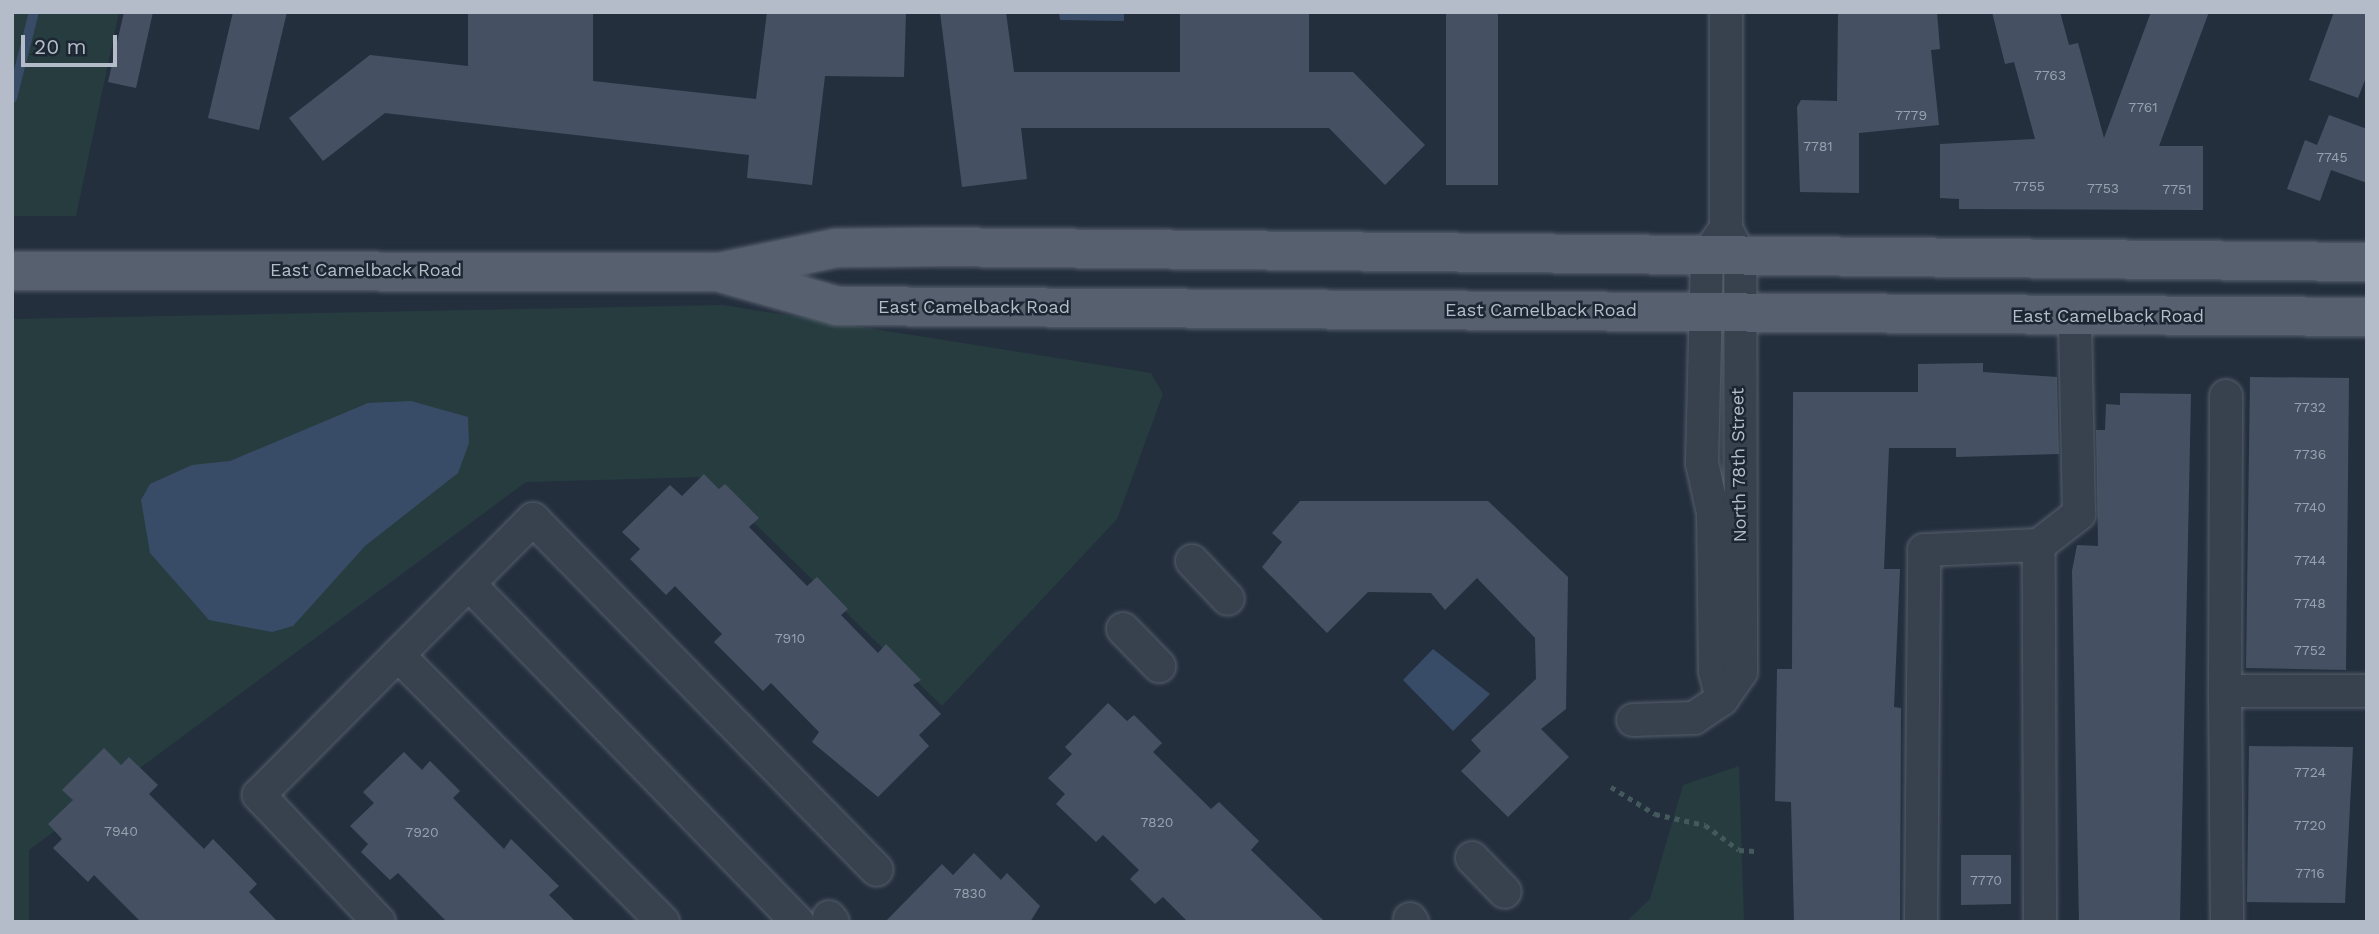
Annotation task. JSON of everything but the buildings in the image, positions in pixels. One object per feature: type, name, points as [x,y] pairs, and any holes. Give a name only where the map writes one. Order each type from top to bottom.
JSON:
[{"type":"main road","name":"East Camelback Road","points":[[12,271],[720,272],[836,248],[1724,247],[2202,261],[2367,262]]},
{"type":"main road","points":[[2189,317],[2202,261]]},
{"type":"main road","name":"East Camelback Road","points":[[720,272],[837,306],[2367,317]]},
{"type":"street","name":"North 78th Street","points":[[1633,720],[1695,718],[1722,699],[1715,671],[1713,513],[1702,463],[1721,311],[1726,12]]},
{"type":"street","points":[[1921,922],[1924,550],[2039,545],[2079,514],[2075,316]]},
{"type":"street","points":[[2226,396],[2227,922]]},
{"type":"street","points":[[379,922],[258,795],[533,519],[877,870]]},
{"type":"street","points":[[2039,545],[2040,922]]},
{"type":"street","points":[[1192,561],[1228,600]]},
{"type":"street","points":[[469,584],[820,920]]},
{"type":"street","points":[[1123,629],[1159,666]]},
{"type":"street","points":[[398,655],[663,922]]},
{"type":"street","points":[[2225,691],[2367,691]]},
{"type":"street","points":[[1472,858],[1505,891]]},
{"type":"path","points":[[1611,787],[1654,814],[1705,825],[1739,850],[1755,851]]},
{"type":"green space","points":[[12,12],[119,12],[76,216],[12,216]]},
{"type":"green space","points":[[723,305],[1151,373],[1163,394],[1117,519],[942,706],[707,477],[526,482],[29,850],[29,922],[12,922],[12,319]]},
{"type":"green space","points":[[1739,766],[1744,922],[1626,922],[1650,899],[1683,785]]},
{"type":"water","points":[[1059,12],[1124,12],[1124,21],[1060,20]]},
{"type":"water","points":[[411,401],[468,417],[469,443],[458,473],[365,546],[293,626],[272,632],[209,620],[150,553],[141,500],[150,484],[192,465],[230,461],[368,403]]},
{"type":"water","points":[[1433,649],[1490,694],[1453,731],[1403,680]]},
{"type":"waterway","points":[[12,98],[34,12]]}]
